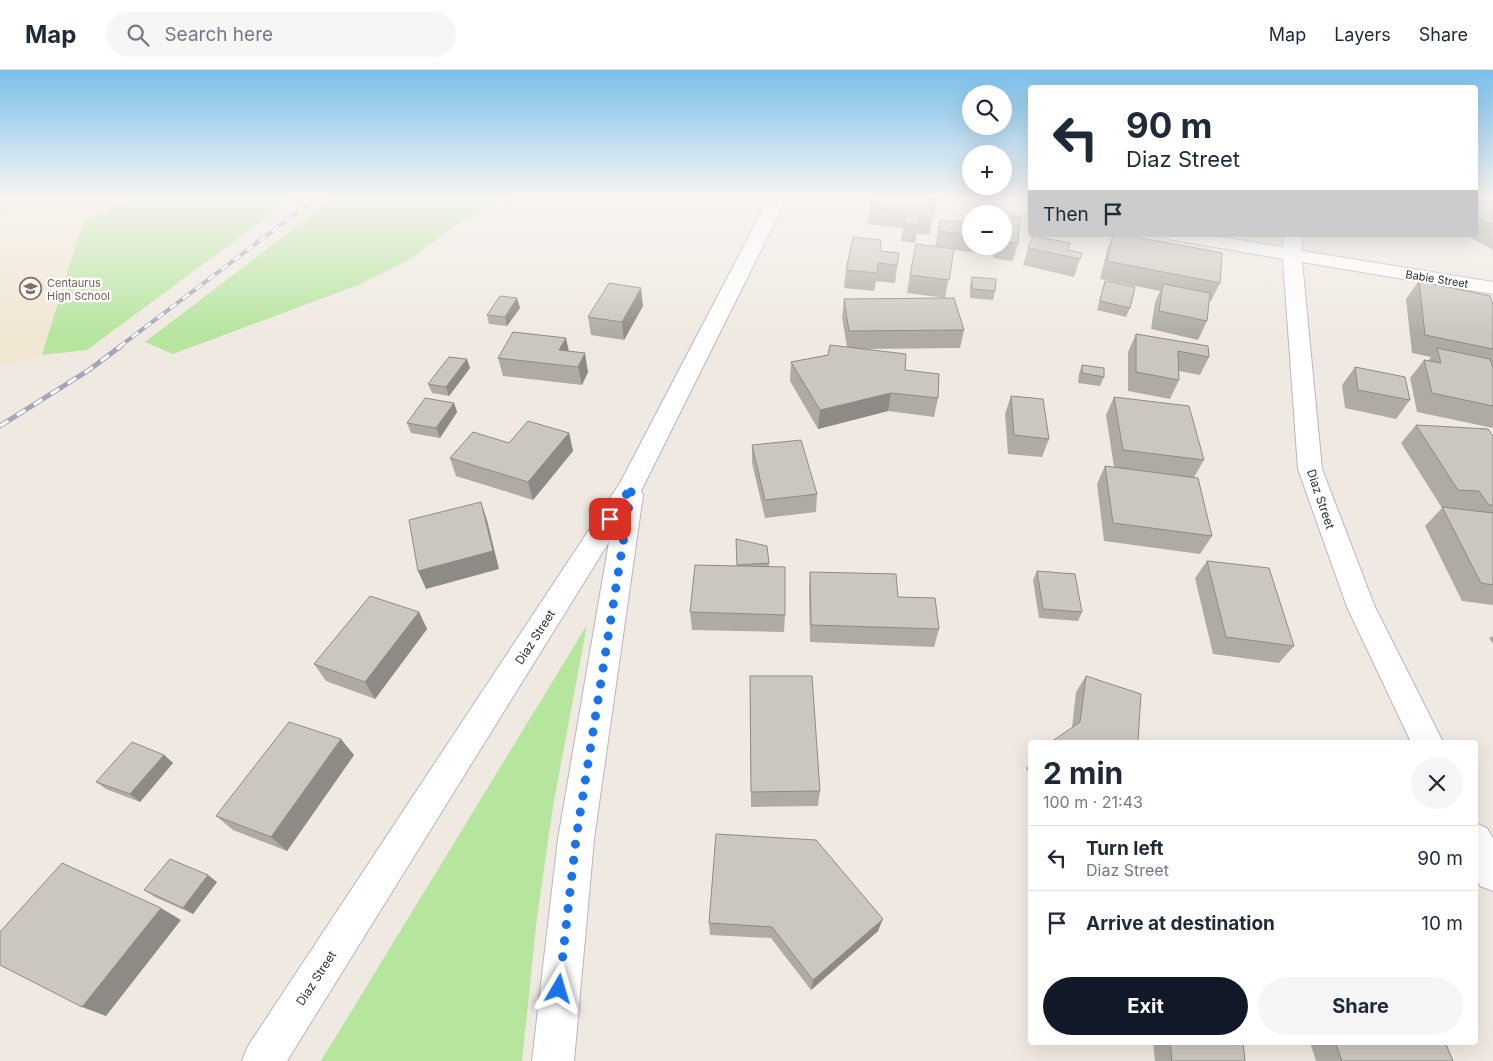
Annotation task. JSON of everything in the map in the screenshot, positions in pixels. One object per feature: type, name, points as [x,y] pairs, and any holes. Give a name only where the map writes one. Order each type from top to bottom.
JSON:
[{"type":"street","name":"Diaz Street","points":[[263,1061],[632,486],[755,242]]},
{"type":"street","name":"Babie Street","points":[[1260,242],[1293,245],[1493,288]]},
{"type":"street","name":"Diaz Street","points":[[1293,245],[1310,469],[1360,607],[1426,740]]},
{"type":"street","points":[[553,1061],[555,1026],[576,839],[632,486]]},
{"type":"street","points":[[1478,846],[1493,873]]},
{"type":"shaded area","name":"Centaurus High School","points":[[0,242],[77,242],[42,355],[0,365]]},
{"type":"green space","points":[[77,242],[233,242],[87,350],[42,355]]},
{"type":"green space","points":[[276,242],[433,242],[407,261],[358,285],[173,354],[145,342]]},
{"type":"green space","points":[[587,625],[553,806],[537,917],[522,1061],[321,1061]]},
{"type":"building","points":[[852,242],[881,242],[880,251],[899,253],[897,265],[878,263],[877,273],[846,270]]},
{"type":"building","points":[[1030,242],[1066,242],[1070,243],[1067,250],[1082,253],[1080,259],[1028,248]]},
{"type":"building","points":[[1111,242],[1164,242],[1222,253],[1220,283],[1107,261]]},
{"type":"building","points":[[916,244],[954,249],[949,280],[910,275]]},
{"type":"building","points":[[972,277],[996,279],[995,291],[972,289]]},
{"type":"building","points":[[1105,281],[1135,287],[1130,308],[1100,301]]},
{"type":"building","points":[[1419,281],[1490,296],[1493,305],[1493,349],[1425,335]]},
{"type":"building","points":[[609,283],[641,288],[622,322],[588,317]]},
{"type":"building","points":[[1163,284],[1210,293],[1207,321],[1159,311]]},
{"type":"building","points":[[500,296],[517,298],[505,317],[487,315]]},
{"type":"building","points":[[954,298],[964,330],[849,331],[844,299]]},
{"type":"building","points":[[513,332],[566,338],[559,350],[585,353],[578,367],[498,358]]},
{"type":"building","points":[[1136,334],[1208,346],[1209,357],[1178,351],[1179,380],[1136,372]]},
{"type":"building","points":[[830,345],[906,354],[905,370],[939,374],[938,398],[891,393],[820,410],[791,362],[828,355]]},
{"type":"building","points":[[1437,348],[1490,359],[1493,368],[1493,406],[1432,393],[1424,360],[1441,363]]},
{"type":"building","points":[[449,357],[467,359],[446,387],[428,384]]},
{"type":"building","points":[[1082,365],[1104,368],[1104,377],[1082,373]]},
{"type":"building","points":[[1355,367],[1405,377],[1410,400],[1358,390]]},
{"type":"building","points":[[1011,396],[1043,399],[1049,439],[1014,435]]},
{"type":"building","points":[[1114,397],[1189,406],[1204,460],[1123,450]]},
{"type":"building","points":[[425,398],[454,403],[436,428],[407,423]]},
{"type":"building","points":[[528,421],[569,433],[528,482],[450,458],[473,432],[509,443]]},
{"type":"building","points":[[1416,425],[1488,429],[1493,436],[1493,505],[1489,505],[1479,491],[1458,490]]},
{"type":"building","points":[[801,440],[817,494],[765,500],[752,445]]},
{"type":"building","points":[[1105,466],[1198,478],[1212,536],[1113,523]]},
{"type":"building","points":[[481,502],[493,551],[418,571],[409,520]]},
{"type":"building","points":[[1442,507],[1493,513],[1493,585],[1481,583]]},
{"type":"building","points":[[736,539],[767,546],[769,563],[737,565]]},
{"type":"building","points":[[1207,561],[1269,568],[1294,646],[1226,637]]},
{"type":"building","points":[[695,565],[785,567],[785,615],[690,612]]},
{"type":"building","points":[[1037,571],[1075,574],[1082,612],[1043,609]]},
{"type":"building","points":[[810,572],[896,574],[898,597],[935,598],[939,629],[811,625]]},
{"type":"building","points":[[370,596],[419,612],[365,682],[314,664]]},
{"type":"building","points":[[750,676],[812,676],[820,791],[751,792]]},
{"type":"building","points":[[1086,676],[1141,694],[1138,740],[1054,740],[1080,722]]},
{"type":"building","points":[[289,722],[341,739],[271,837],[216,816]]},
{"type":"building","points":[[132,742],[164,755],[130,794],[96,782]]},
{"type":"building","points":[[716,834],[816,840],[883,919],[813,980],[772,927],[709,923]]},
{"type":"building","points":[[170,859],[208,875],[183,908],[144,890]]},
{"type":"building","points":[[62,863],[161,908],[82,1007],[0,965],[0,932]]},
{"type":"building","points":[[1170,1045],[1243,1045],[1245,1061],[1172,1061]]},
{"type":"building","points":[[1336,1045],[1446,1045],[1453,1061],[1342,1061]]},
{"type":"railway","points":[[119,347],[258,242]]},
{"type":"railway","points":[[0,426],[89,370],[121,346]]},
{"type":"place","name":"Centaurus High School","points":[[31,289]]},
{"type":"route","points":[[559,989],[576,839],[632,486],[610,519]]}]
